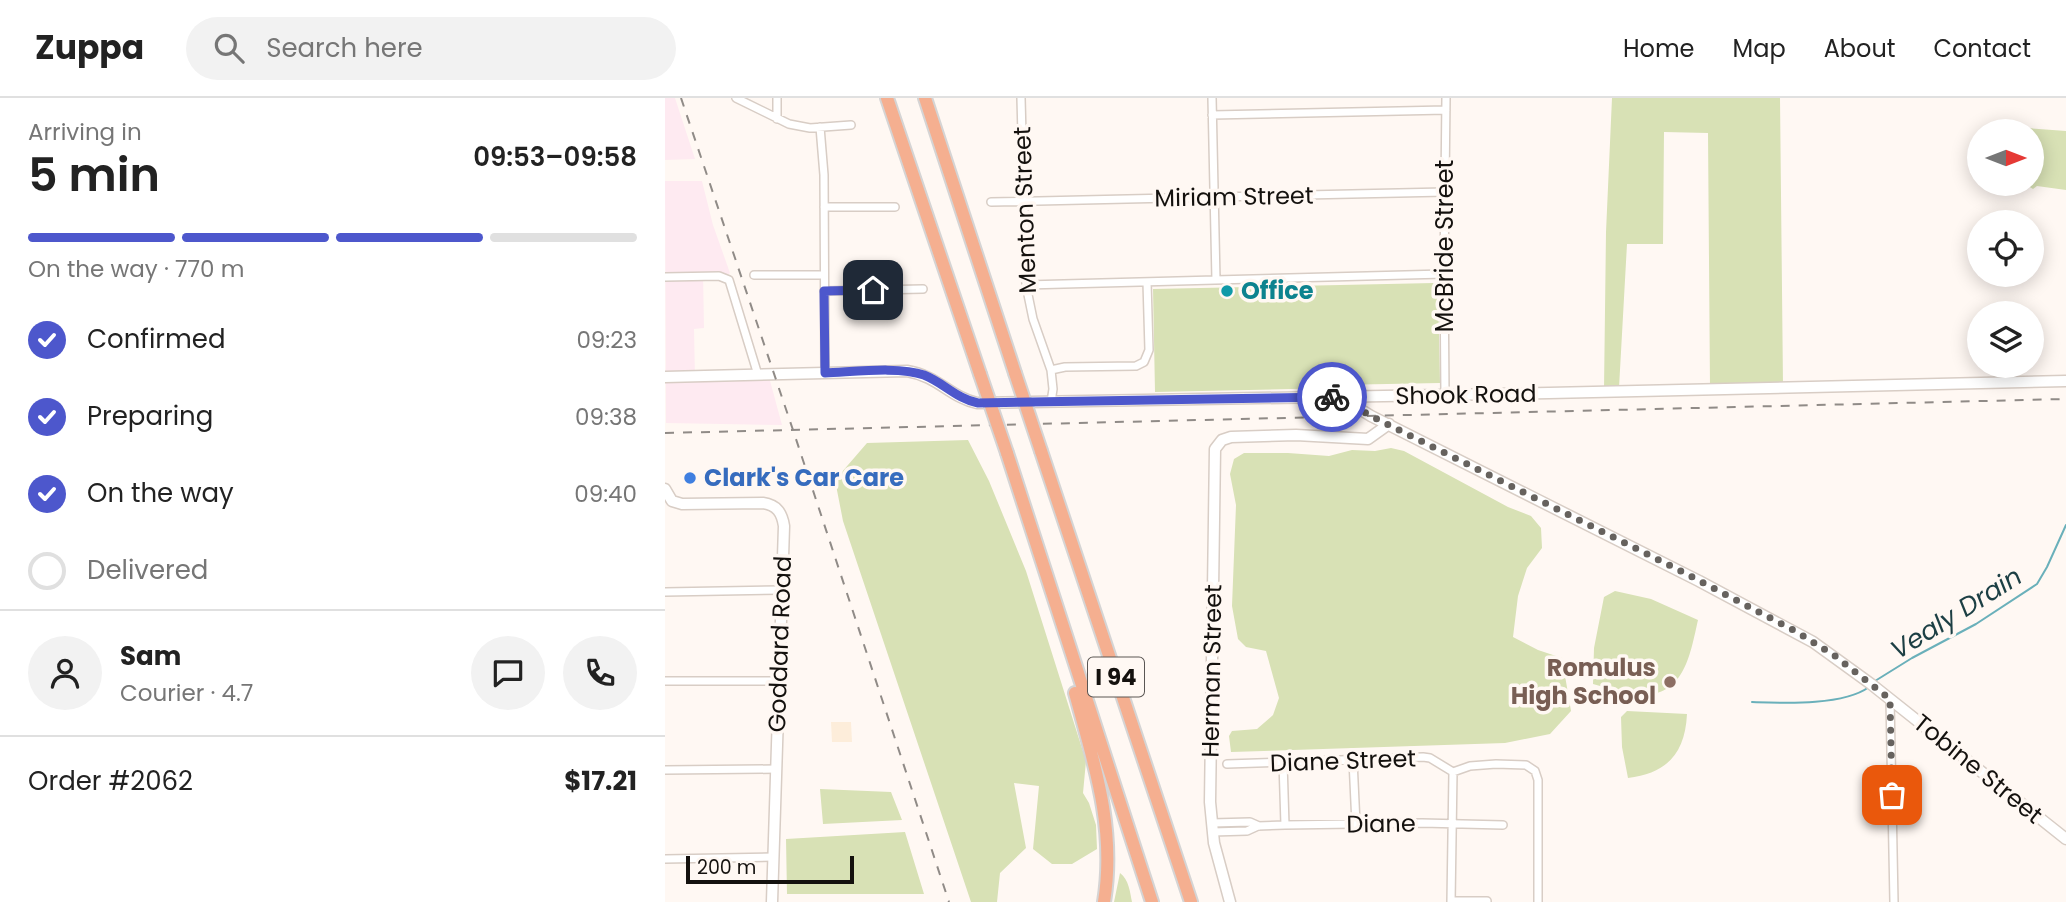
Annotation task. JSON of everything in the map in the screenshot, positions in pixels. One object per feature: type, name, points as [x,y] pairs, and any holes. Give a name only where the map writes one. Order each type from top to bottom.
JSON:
[{"type":"highway","name":"I 94","points":[[887,98],[981,374],[1152,902]]},
{"type":"highway","name":"I 94","points":[[926,98],[1191,902]]},
{"type":"highway","points":[[1007,453],[1003,459],[1056,620],[1101,789],[1108,856],[1104,902]]},
{"type":"highway","points":[[1170,842],[1189,876],[1198,902]]},
{"type":"street","points":[[736,98],[777,119],[801,126],[851,125]]},
{"type":"street","points":[[777,98],[777,119]]},
{"type":"street","name":"Menton Street","points":[[1021,98],[1026,285],[1033,319],[1051,370],[1051,402]]},
{"type":"street","points":[[1212,98],[1216,280]]},
{"type":"street","name":"McBride Street","points":[[1445,394],[1446,98]]},
{"type":"street","points":[[1212,115],[1446,110]]},
{"type":"street","points":[[820,127],[824,207],[825,373]]},
{"type":"street","name":"Miriam Street","points":[[991,202],[1445,192]]},
{"type":"street","points":[[824,207],[895,207]]},
{"type":"street","points":[[1026,285],[1444,274]]},
{"type":"street","points":[[754,275],[824,275]]},
{"type":"street","points":[[665,277],[719,276],[729,280],[758,375]]},
{"type":"street","points":[[1051,370],[1065,367],[1136,366],[1145,361],[1149,350],[1147,282]]},
{"type":"street","points":[[824,291],[923,289]]},
{"type":"street","name":"Shook Road","points":[[665,377],[907,371],[936,381],[959,397],[978,403],[2066,381]]},
{"type":"street","name":"Tobine Street","points":[[1339,397],[1797,632],[1835,656],[2066,839]]},
{"type":"street","name":"Herman Street","points":[[1230,902],[1217,859],[1212,827],[1215,449],[1222,440],[1231,437],[1296,435],[1368,439],[1389,424]]},
{"type":"street","points":[[665,489],[675,503],[665,508]]},
{"type":"street","name":"Goddard Road","points":[[675,503],[763,503],[777,509],[782,517],[784,526],[772,902]]},
{"type":"street","points":[[665,592],[782,590]]},
{"type":"street","points":[[665,681],[779,681]]},
{"type":"street","points":[[1890,699],[1894,902]]},
{"type":"street","name":"Diane Street","points":[[1227,764],[1423,757],[1430,758],[1453,772],[1466,766],[1526,765],[1535,771],[1538,791],[1538,902]]},
{"type":"street","points":[[1353,760],[1356,824]]},
{"type":"street","points":[[1283,762],[1285,825]]},
{"type":"street","points":[[665,770],[776,769]]},
{"type":"street","points":[[1453,772],[1451,901],[1487,901]]},
{"type":"street","name":"Diane","points":[[1212,827],[1247,831],[1259,826],[1285,825],[1503,825]]},
{"type":"street","points":[[665,859],[774,857]]},
{"type":"shaded area","points":[[665,98],[675,98],[695,159],[665,160]]},
{"type":"shaded area","points":[[665,181],[702,181],[713,225],[730,273],[703,273],[704,328],[694,329],[695,379],[769,377],[782,425],[666,423]]},
{"type":"shaded area","points":[[831,722],[851,722],[852,742],[832,742]]},
{"type":"green space","points":[[1612,98],[1780,98],[1783,385],[1710,387],[1708,133],[1664,132],[1663,244],[1627,244],[1619,388],[1604,389],[1606,232]]},
{"type":"green space","points":[[2044,129],[2066,131],[2066,190],[2044,187]]},
{"type":"green space","points":[[1434,283],[1438,286],[1440,383],[1155,392],[1153,289]]},
{"type":"green space","points":[[968,440],[989,481],[1026,571],[1086,761],[1083,793],[1096,825],[1097,849],[1072,864],[1052,864],[1033,849],[1039,786],[1014,783],[1026,848],[1000,873],[997,902],[971,902],[843,521],[835,480],[867,443]]},
{"type":"green space","points":[[1391,448],[1404,451],[1508,507],[1531,516],[1541,528],[1542,548],[1527,568],[1518,596],[1513,637],[1538,650],[1562,658],[1571,711],[1550,734],[1505,743],[1231,752],[1229,736],[1232,731],[1257,729],[1273,715],[1279,698],[1266,651],[1246,647],[1238,639],[1232,606],[1236,505],[1230,474],[1234,459],[1244,453],[1329,456],[1352,450],[1375,451]]},
{"type":"green space","points":[[1615,591],[1651,599],[1698,620],[1688,660],[1675,682],[1665,690],[1652,694],[1636,694],[1593,684],[1594,648],[1604,597]]},
{"type":"green space","points":[[1627,711],[1687,714],[1682,740],[1671,759],[1653,772],[1628,778],[1622,747],[1621,717]]},
{"type":"green space","points":[[820,789],[891,792],[902,820],[823,824]]},
{"type":"green space","points":[[905,832],[924,894],[787,894],[786,839]]},
{"type":"green space","points":[[1120,873],[1130,890],[1132,902],[1114,902]]},
{"type":"waterway","name":"Vealy Drain","points":[[1875,681],[1976,624],[2037,584],[2066,525]]},
{"type":"waterway","name":"Vealy Drain","points":[[1752,702],[1796,703],[1829,700],[1844,698],[1869,687]]},
{"type":"railway","points":[[681,98],[949,902]]},
{"type":"railway","points":[[665,433],[2066,399]]},
{"type":"way so far","points":[[1332,397],[1339,397],[1371,416],[1699,581],[1797,632],[1835,656],[1890,699],[1892,795]]},
{"type":"place","name":"Office","points":[[1227,291]]},
{"type":"place","name":"Clark's Car Care","points":[[690,478]]},
{"type":"place","name":"Romulus High School","points":[[1670,682]]},
{"type":"route","points":[[873,290],[824,291],[825,373],[912,372],[936,381],[959,397],[978,403],[1332,397]]}]
